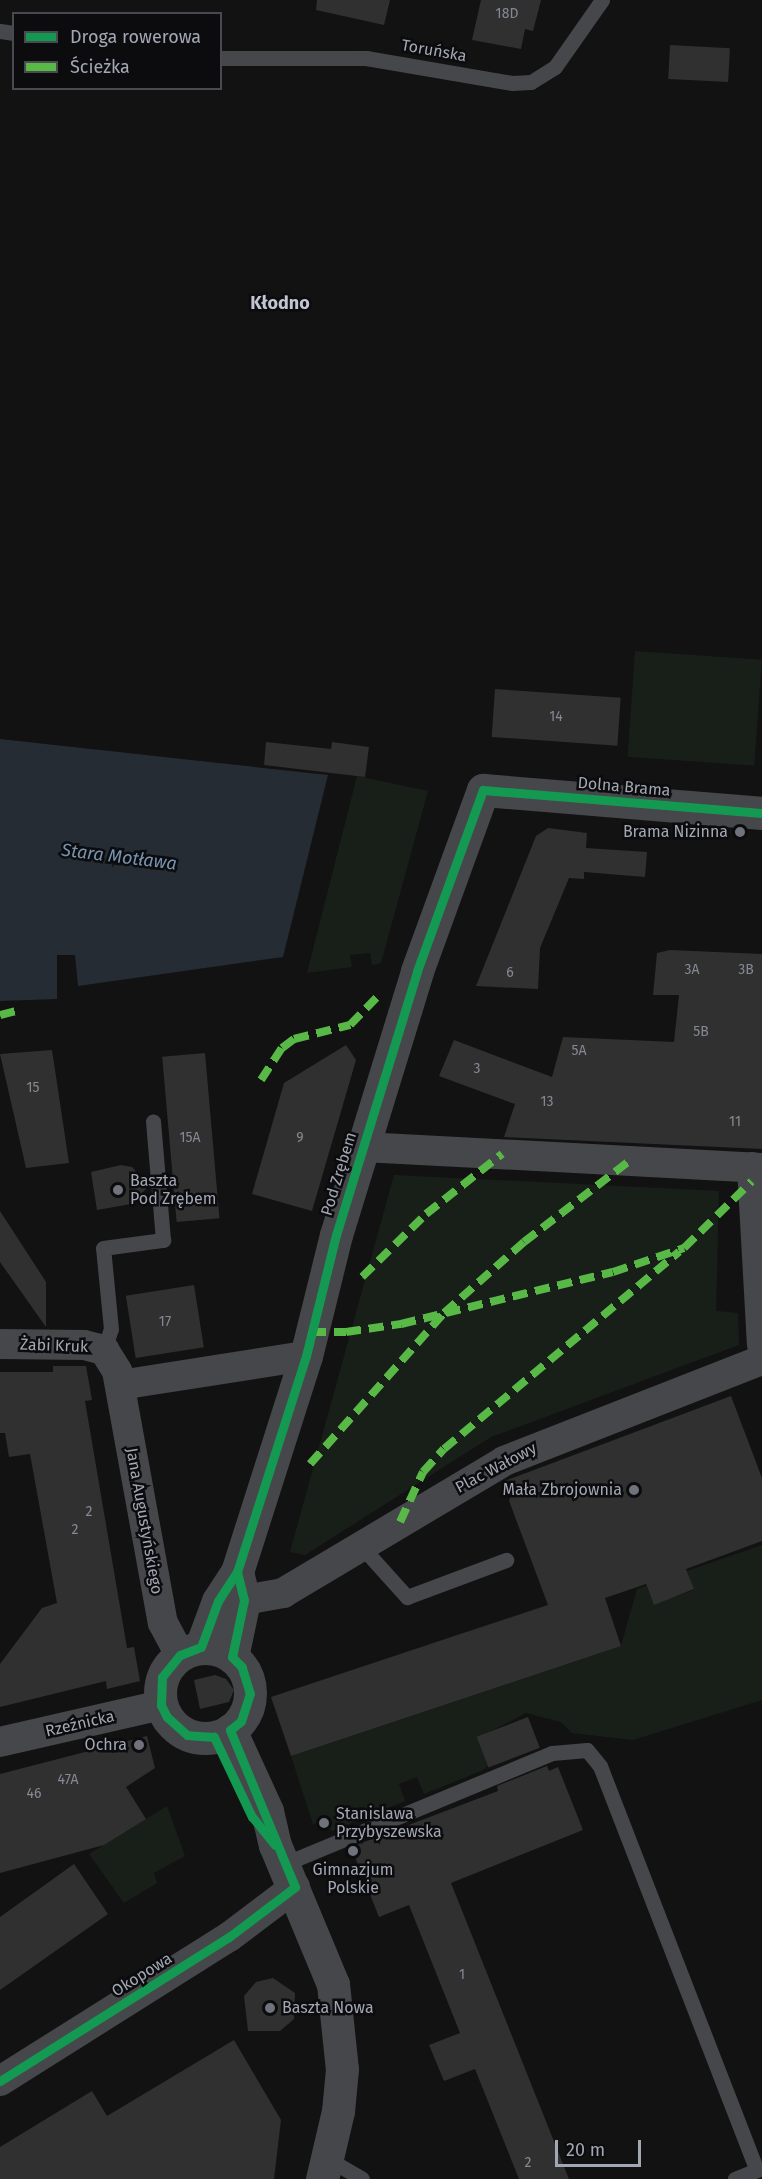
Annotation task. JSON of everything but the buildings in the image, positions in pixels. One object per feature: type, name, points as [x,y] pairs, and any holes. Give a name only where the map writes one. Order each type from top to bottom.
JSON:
[{"type":"street","name":"Dolna Brama","points":[[483,790],[762,813]]},
{"type":"street","name":"Pod Zrębem","points":[[232,1657],[240,1586],[363,1147],[417,971],[483,790]]},
{"type":"street","points":[[363,1147],[757,1168],[762,1345]]},
{"type":"street","name":"Żabi Kruk","points":[[0,1344],[84,1345],[104,1350],[117,1371],[120,1384]]},
{"type":"street","points":[[120,1384],[306,1356]]},
{"type":"street","name":"Plac Wałowy","points":[[240,1586],[283,1593],[504,1461],[762,1360]]},
{"type":"street","name":"Jana Augustyńskiego","points":[[120,1384],[163,1623],[190,1651]]},
{"type":"street","name":"Pod Zrębem","points":[[190,1651],[218,1601],[240,1586]]},
{"type":"street","points":[[190,1651],[232,1657],[246,1674],[250,1694],[244,1714],[222,1734],[187,1735],[176,1728],[161,1705],[162,1677],[190,1651]]},
{"type":"street","name":"Rzeźnicka","points":[[0,1742],[161,1705]]},
{"type":"street","points":[[222,1734],[267,1811],[285,1865],[333,1984],[340,2032],[338,2111],[325,2169]]},
{"type":"street","name":"Okopowa","points":[[0,2081],[229,1937],[285,1865]]},
{"type":"lane","name":"Toruńska","points":[[222,58],[366,58],[512,83],[531,82],[555,67],[602,0]]},
{"type":"lane","points":[[104,1350],[111,1329],[103,1248],[163,1240],[153,1120]]},
{"type":"lane","points":[[361,1546],[407,1597],[506,1560]]},
{"type":"lane","points":[[285,1865],[552,1752],[587,1750],[600,1766],[758,2170],[735,2179]]},
{"type":"lane","points":[[325,2169],[363,2179]]},
{"type":"shaded area","points":[[635,651],[762,660],[754,766],[628,757]]},
{"type":"shaded area","points":[[357,776],[428,791],[381,963],[372,965],[370,953],[350,955],[352,967],[307,973]]},
{"type":"shaded area","points":[[394,1175],[719,1191],[716,1311],[738,1313],[739,1345],[491,1437],[305,1555],[290,1552]]},
{"type":"shaded area","points":[[762,1545],[762,1700],[633,1740],[572,1733],[561,1722],[526,1713],[478,1738],[488,1766],[481,1771],[424,1794],[417,1777],[399,1784],[405,1801],[332,1831],[324,1822],[313,1824],[291,1756],[621,1646],[637,1589],[646,1586],[654,1604],[694,1590],[687,1571]]},
{"type":"shaded area","points":[[167,1806],[185,1856],[154,1873],[157,1883],[124,1903],[89,1854]]},
{"type":"water","name":"Stara Motława","points":[[0,739],[328,775],[283,957],[78,986],[75,955],[57,955],[57,999],[0,1001]]},
{"type":"marked path","points":[[261,1080],[282,1048],[294,1039],[350,1025],[377,997]]},
{"type":"marked path","points":[[0,1015],[16,1011]]},
{"type":"marked path","points":[[362,1277],[426,1214],[502,1154]]},
{"type":"marked path","points":[[310,1464],[444,1313],[524,1242],[629,1161]]},
{"type":"marked path","points":[[311,1332],[346,1332],[401,1324],[613,1272],[684,1248],[752,1181]]},
{"type":"marked path","points":[[400,1522],[423,1472],[444,1449],[679,1252]]},
{"type":"cycle path","points":[[275,1845],[252,1817],[214,1737],[187,1735],[167,1717],[161,1705],[162,1677],[180,1655],[201,1647],[218,1601],[237,1572],[306,1356],[336,1235],[417,971],[483,790],[762,813]]},
{"type":"cycle path","points":[[0,2081],[229,1937],[295,1887],[230,1730],[241,1721],[250,1694],[242,1667],[232,1657],[244,1600],[237,1572]]},
{"type":"place","name":"Brama Nizinna","points":[[740,832]]},
{"type":"place","name":"Baszta Pod Zrębem","points":[[118,1190]]},
{"type":"place","name":"Mała Zbrojownia","points":[[634,1490]]},
{"type":"place","name":"Ochra","points":[[139,1745]]},
{"type":"place","name":"Stanislawa Przybyszewska","points":[[324,1823]]},
{"type":"place","name":"Gimnazjum Polskie","points":[[353,1851]]},
{"type":"place","name":"Baszta Nowa","points":[[270,2008]]},
{"type":"district","name":"Kłodno","points":[[280,303]]}]
